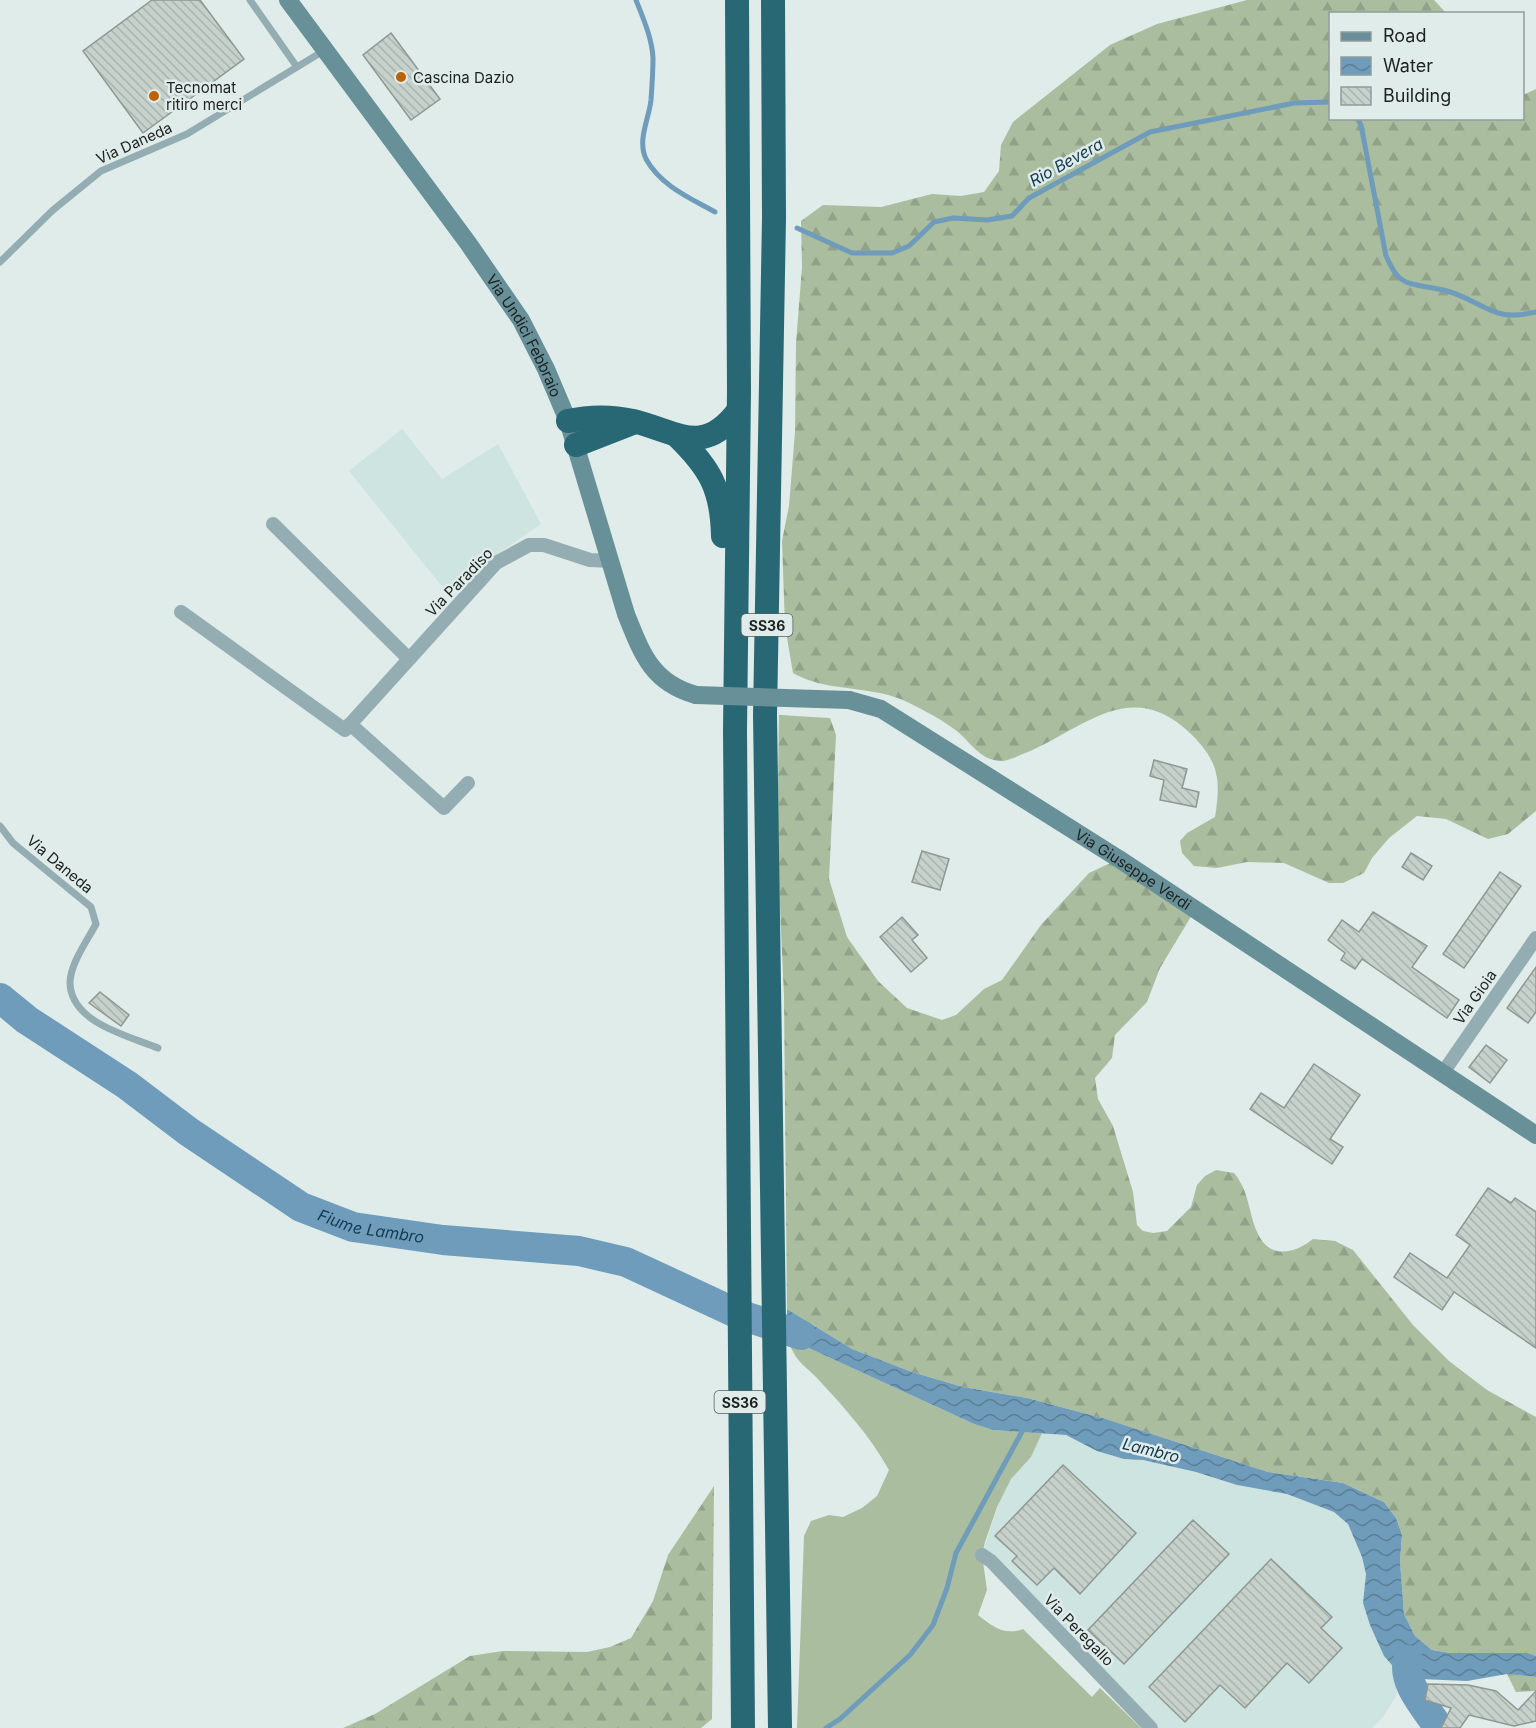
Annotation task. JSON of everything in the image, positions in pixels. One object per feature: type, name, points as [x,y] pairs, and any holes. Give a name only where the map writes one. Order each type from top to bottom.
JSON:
[{"type":"highway","name":"SS36","points":[[737,0],[738,411],[735,731],[743,1728]]},
{"type":"highway","name":"SS36","points":[[773,0],[774,218],[765,715],[780,1728]]},
{"type":"highway","points":[[568,421],[607,416],[635,422],[677,436],[702,438],[716,434],[726,427],[738,411]]},
{"type":"highway","points":[[576,445],[635,422]]},
{"type":"highway","points":[[677,436],[705,466],[720,499],[723,524],[724,671],[735,731]]},
{"type":"street","name":"Via Undici Febbraio","points":[[288,0],[468,243],[520,320],[546,369],[568,421],[626,614],[649,664],[667,684],[696,695]]},
{"type":"street","points":[[273,524],[409,659]]},
{"type":"street","name":"Via Paradiso","points":[[350,724],[496,564],[513,552],[529,545],[544,545],[590,560],[611,561]]},
{"type":"street","points":[[181,612],[345,730],[350,724],[444,808],[468,783]]},
{"type":"street","name":"Via Giuseppe Verdi","points":[[696,695],[849,700],[881,709],[1119,859],[1536,1135]]},
{"type":"street","name":"Via Gioia","points":[[1442,1074],[1536,938]]},
{"type":"street","name":"Via Peregallo","points":[[982,1555],[991,1561],[1151,1728]]},
{"type":"lane","points":[[250,0],[297,67]]},
{"type":"lane","name":"Via Daneda","points":[[0,262],[53,210],[101,171],[187,134],[325,50]]},
{"type":"lane","name":"Via Daneda","points":[[0,826],[40,866],[91,907],[96,924],[77,961],[70,981],[72,993],[80,1009],[103,1026],[158,1048]]},
{"type":"shaded area","points":[[402,429],[442,479],[498,444],[541,524],[445,590],[349,471]]},
{"type":"shaded area","points":[[1042,1433],[1066,1435],[1097,1451],[1124,1459],[1143,1460],[1196,1472],[1237,1485],[1287,1494],[1334,1512],[1348,1524],[1362,1557],[1366,1574],[1363,1603],[1384,1656],[1399,1673],[1396,1696],[1383,1717],[1372,1728],[1151,1728],[982,1555],[997,1507],[1011,1479],[1031,1457]]},
{"type":"green space","points":[[1247,0],[1434,0],[1445,12],[1329,12],[1329,120],[1524,120],[1524,95],[1536,89],[1536,811],[1508,834],[1488,839],[1446,819],[1417,816],[1389,838],[1372,858],[1364,873],[1343,883],[1329,883],[1284,863],[1247,862],[1217,868],[1194,866],[1182,853],[1180,841],[1187,833],[1215,817],[1218,792],[1216,772],[1201,745],[1170,718],[1149,709],[1129,708],[1109,712],[1028,752],[1002,761],[987,758],[948,725],[903,700],[875,692],[819,683],[793,673],[785,626],[782,541],[789,506],[795,432],[796,343],[802,267],[801,221],[823,205],[881,207],[932,194],[961,196],[984,192],[999,171],[1001,145],[1013,122],[1110,45],[1157,24]]},
{"type":"green space","points":[[779,715],[830,718],[836,735],[829,879],[847,937],[878,981],[907,1008],[942,1020],[956,1015],[984,989],[1002,980],[1041,925],[1089,873],[1119,859],[1195,910],[1160,968],[1147,1002],[1115,1035],[1112,1058],[1095,1078],[1098,1099],[1113,1126],[1133,1192],[1137,1225],[1143,1231],[1153,1233],[1167,1231],[1191,1207],[1197,1185],[1205,1176],[1216,1170],[1234,1173],[1246,1195],[1258,1234],[1269,1248],[1284,1252],[1299,1248],[1313,1239],[1335,1241],[1353,1250],[1413,1325],[1449,1361],[1487,1390],[1536,1417],[1536,1656],[1528,1653],[1451,1653],[1432,1650],[1415,1636],[1404,1614],[1400,1561],[1402,1535],[1396,1518],[1384,1502],[1343,1483],[1268,1472],[1106,1419],[1027,1398],[963,1387],[912,1372],[852,1349],[787,1309],[784,997],[777,840]]},
{"type":"green space","points":[[787,1338],[974,1424],[993,1430],[1042,1433],[1031,1457],[1011,1479],[997,1507],[982,1555],[987,1590],[978,1615],[1004,1631],[1023,1629],[1092,1697],[1100,1688],[1141,1728],[797,1728],[804,1536],[811,1521],[829,1515],[843,1517],[862,1508],[877,1496],[889,1470],[874,1445],[856,1422],[799,1361]]},
{"type":"green space","points":[[714,1486],[712,1719],[701,1728],[343,1728],[375,1714],[470,1656],[503,1651],[587,1652],[610,1647],[631,1638],[653,1601],[668,1555]]},
{"type":"green space","points":[[1507,1674],[1536,1677],[1536,1691],[1516,1692]]},
{"type":"water","points":[[787,1309],[852,1349],[912,1372],[963,1387],[1027,1398],[1106,1419],[1268,1472],[1343,1483],[1384,1502],[1396,1518],[1402,1535],[1400,1561],[1404,1614],[1415,1636],[1432,1650],[1450,1653],[1528,1653],[1536,1656],[1536,1677],[1507,1674],[1467,1681],[1420,1679],[1399,1673],[1384,1656],[1370,1625],[1363,1603],[1366,1574],[1362,1557],[1348,1524],[1334,1512],[1287,1494],[1237,1485],[1196,1472],[1143,1460],[1124,1459],[1097,1451],[1066,1435],[993,1430],[974,1424],[787,1338]]},
{"type":"building","name":"Tecnomat ritiro merci","points":[[152,0],[200,0],[244,59],[143,133],[83,51]]},
{"type":"building","name":"Cascina Dazio","points":[[391,33],[440,99],[411,120],[363,55]]},
{"type":"building","points":[[1154,760],[1187,769],[1182,788],[1199,792],[1196,807],[1160,800],[1164,780],[1150,776]]},
{"type":"building","points":[[922,851],[949,859],[940,890],[912,882]]},
{"type":"building","points":[[1411,853],[1432,866],[1423,880],[1402,867]]},
{"type":"building","points":[[1500,872],[1521,886],[1464,968],[1443,954]]},
{"type":"building","points":[[1373,912],[1427,946],[1412,967],[1459,1000],[1447,1018],[1362,959],[1355,969],[1341,960],[1345,953],[1328,940],[1342,920],[1359,932]]},
{"type":"building","points":[[902,917],[918,935],[912,940],[927,958],[911,972],[880,937]]},
{"type":"building","points":[[1536,967],[1536,1012],[1528,1023],[1507,1008]]},
{"type":"building","points":[[100,992],[129,1015],[121,1026],[89,1003]]},
{"type":"building","points":[[1486,1045],[1507,1060],[1490,1083],[1469,1067]]},
{"type":"building","points":[[1314,1064],[1360,1095],[1330,1139],[1343,1147],[1332,1164],[1250,1109],[1261,1093],[1284,1108]]},
{"type":"building","points":[[1488,1188],[1511,1203],[1515,1198],[1536,1212],[1536,1348],[1454,1292],[1442,1310],[1394,1277],[1410,1253],[1447,1278],[1470,1245],[1456,1235]]},
{"type":"building","points":[[1063,1465],[1136,1533],[1080,1594],[1054,1568],[1037,1585],[1012,1561],[1017,1556],[995,1536]]},
{"type":"building","points":[[1193,1520],[1229,1554],[1124,1664],[1088,1630]]},
{"type":"building","points":[[1271,1559],[1332,1617],[1321,1628],[1342,1648],[1309,1683],[1287,1663],[1245,1708],[1220,1685],[1185,1722],[1149,1687]]},
{"type":"building","points":[[1428,1684],[1468,1685],[1496,1691],[1518,1710],[1536,1691],[1536,1721],[1514,1726],[1469,1715],[1460,1728],[1441,1728],[1451,1708],[1425,1700]]},
{"type":"waterway","name":"Rio Bevera","points":[[636,0],[649,36],[653,58],[651,100],[643,137],[646,159],[668,184],[715,212]]},
{"type":"waterway","name":"Rio Bevera","points":[[797,228],[852,253],[892,253],[909,246],[934,222],[953,218],[987,220],[1012,216],[1029,198],[1150,132],[1294,103],[1329,102]]},
{"type":"waterway","name":"Rio Bevera","points":[[1358,120],[1386,256],[1399,277],[1411,284],[1460,296],[1499,313],[1521,315],[1536,312]]},
{"type":"waterway","name":"Fiume Lambro","points":[[0,998],[27,1020],[127,1085],[189,1132],[301,1207],[353,1227],[443,1240],[579,1251],[626,1262],[738,1314],[801,1335]]},
{"type":"waterway","points":[[826,1728],[840,1719],[910,1655],[933,1625],[947,1588],[956,1553],[1024,1428]]},
{"type":"waterway","name":"Lambro","points":[[1408,1660],[1408,1678],[1422,1704],[1439,1728]]},
{"type":"place","name":"Cascina Dazio","points":[[401,77]]},
{"type":"place","name":"Tecnomat ritiro merci","points":[[154,96]]}]
